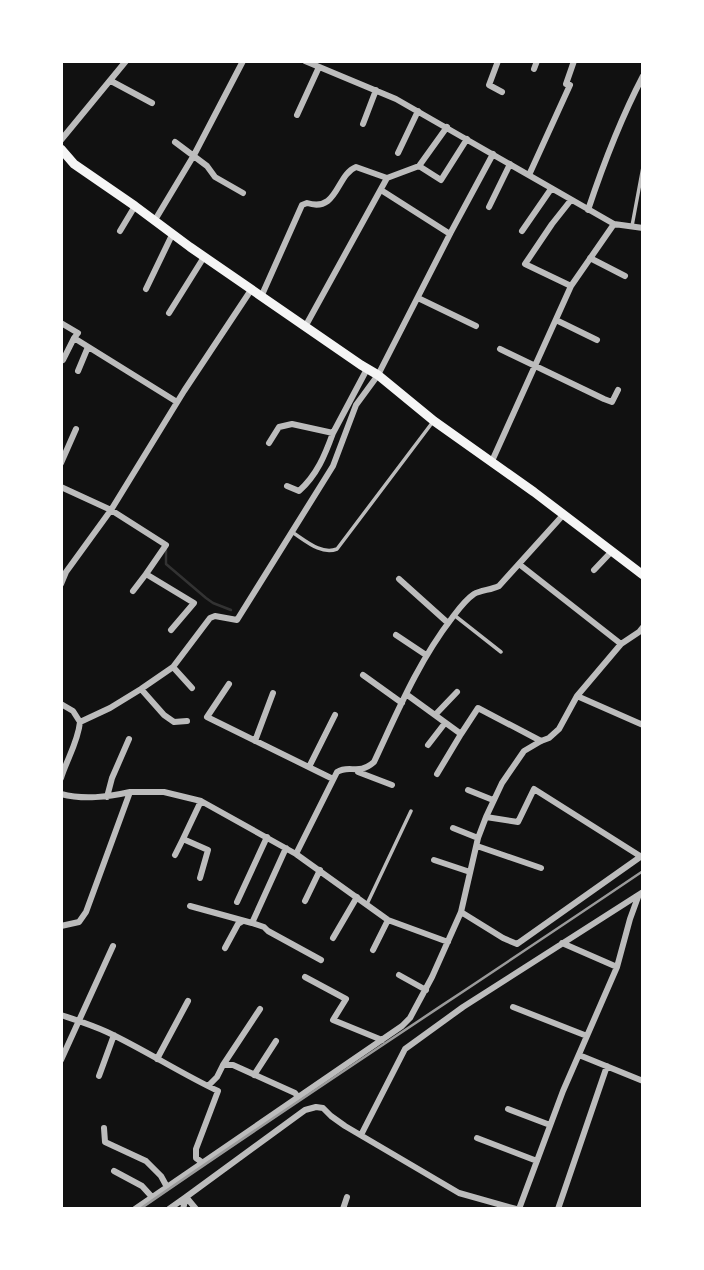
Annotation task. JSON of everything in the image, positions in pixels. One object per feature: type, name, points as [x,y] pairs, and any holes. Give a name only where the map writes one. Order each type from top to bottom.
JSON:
[{"type":"main road","points":[[61,149],[75,164],[204,257],[379,375],[434,421],[564,514],[643,575]]},
{"type":"street","points":[[61,140],[126,61]]},
{"type":"street","points":[[155,220],[194,155],[243,61]]},
{"type":"street","points":[[305,61],[396,99],[614,224],[643,228]]},
{"type":"street","points":[[498,61],[489,85],[502,92]]},
{"type":"street","points":[[529,175],[570,85],[566,84],[574,61]]},
{"type":"street","points":[[297,115],[322,66]]},
{"type":"street","points":[[588,209],[612,140],[643,76]]},
{"type":"street","points":[[111,81],[152,103]]},
{"type":"street","points":[[363,124],[376,90]]},
{"type":"street","points":[[398,153],[418,111]]},
{"type":"street","points":[[261,297],[302,205],[315,205],[328,200],[335,195],[351,169],[356,167],[387,178],[419,166],[447,127]]},
{"type":"street","points":[[419,166],[441,180],[467,139]]},
{"type":"street","points":[[175,142],[207,166],[215,177],[243,193]]},
{"type":"street","points":[[80,722],[110,708],[173,667],[210,618],[215,616],[237,620],[333,466],[356,405],[379,375],[493,154]]},
{"type":"street","points":[[489,207],[510,164]]},
{"type":"street","points":[[305,327],[387,178]]},
{"type":"street","points":[[522,231],[551,188]]},
{"type":"street","points":[[381,190],[450,234]]},
{"type":"street","points":[[571,200],[525,264],[571,286]]},
{"type":"street","points":[[120,231],[135,206]]},
{"type":"street","points":[[492,461],[571,286],[614,224]]},
{"type":"street","points":[[146,289],[172,234]]},
{"type":"street","points":[[169,313],[204,257]]},
{"type":"street","points":[[590,258],[625,276]]},
{"type":"street","points":[[61,584],[64,571],[111,510],[177,402],[251,290]]},
{"type":"street","points":[[418,298],[476,326]]},
{"type":"street","points":[[556,320],[597,340]]},
{"type":"street","points":[[61,323],[78,333],[63,360],[61,359]]},
{"type":"street","points":[[74,338],[177,402]]},
{"type":"street","points":[[78,371],[88,347]]},
{"type":"street","points":[[500,349],[612,402],[618,390]]},
{"type":"street","points":[[287,486],[299,491],[311,480],[367,369]]},
{"type":"street","points":[[269,443],[279,427],[292,424],[333,433]]},
{"type":"street","points":[[61,463],[76,429]]},
{"type":"street","points":[[61,487],[111,510],[166,545],[134,591]]},
{"type":"street","points":[[296,853],[337,772],[342,769],[361,770],[374,762],[426,655],[454,615],[476,592],[499,586],[564,514]]},
{"type":"street","points":[[594,570],[612,551]]},
{"type":"street","points":[[519,564],[621,644]]},
{"type":"street","points":[[146,574],[194,603],[171,630]]},
{"type":"street","points":[[399,579],[448,623]]},
{"type":"street","points":[[135,1209],[410,1018],[426,990],[461,912],[478,842],[502,783],[524,751],[549,738],[559,729],[577,696],[621,644],[643,627]]},
{"type":"street","points":[[396,635],[426,655]]},
{"type":"street","points":[[173,667],[192,688]]},
{"type":"street","points":[[363,675],[402,703]]},
{"type":"street","points":[[229,684],[207,717],[333,779]]},
{"type":"street","points":[[141,689],[164,715],[174,722],[187,721]]},
{"type":"street","points":[[435,715],[457,692]]},
{"type":"street","points":[[255,741],[273,694]]},
{"type":"street","points":[[406,694],[461,734]]},
{"type":"street","points":[[577,696],[643,725]]},
{"type":"street","points":[[61,704],[73,711],[80,722],[79,734],[64,761],[61,778]]},
{"type":"street","points":[[437,774],[478,708],[541,741]]},
{"type":"street","points":[[309,767],[335,715]]},
{"type":"street","points":[[428,745],[445,723]]},
{"type":"street","points":[[107,797],[129,739]]},
{"type":"street","points":[[352,770],[392,785]]},
{"type":"street","points":[[461,912],[517,944],[642,856],[534,789],[518,822],[486,817]]},
{"type":"street","points":[[468,790],[493,800]]},
{"type":"street","points":[[61,926],[79,922],[86,912],[130,792]]},
{"type":"street","points":[[61,794],[74,797],[107,797],[130,792],[164,792],[201,801],[296,853],[388,920],[448,942]]},
{"type":"street","points":[[175,855],[201,801]]},
{"type":"street","points":[[453,828],[478,842],[541,868]]},
{"type":"street","points":[[237,902],[267,837]]},
{"type":"street","points":[[183,839],[208,850],[200,878]]},
{"type":"street","points":[[252,923],[286,848]]},
{"type":"street","points":[[435,860],[470,872]]},
{"type":"street","points":[[305,901],[320,870]]},
{"type":"street","points":[[361,1135],[405,1049],[463,1007],[642,895]]},
{"type":"street","points":[[169,1209],[305,1111],[316,1107],[323,1108],[361,1135],[459,1193],[517,1209],[617,967],[630,919],[642,895]]},
{"type":"street","points":[[333,938],[357,897]]},
{"type":"street","points":[[190,906],[264,927],[268,932],[321,960]]},
{"type":"street","points":[[373,950],[388,920]]},
{"type":"street","points":[[225,948],[238,924],[243,921]]},
{"type":"street","points":[[562,943],[617,967]]},
{"type":"street","points":[[61,1060],[113,946]]},
{"type":"street","points":[[399,975],[426,990]]},
{"type":"street","points":[[305,977],[345,999],[333,1020],[382,1040]]},
{"type":"street","points":[[157,1059],[188,1000]]},
{"type":"street","points":[[513,1007],[587,1036]]},
{"type":"street","points":[[208,1086],[217,1077],[260,1009]]},
{"type":"street","points":[[61,1015],[114,1035],[218,1091],[196,1149],[196,1158],[202,1163]]},
{"type":"street","points":[[99,1076],[114,1035]]},
{"type":"street","points":[[254,1075],[276,1041]]},
{"type":"street","points":[[579,1055],[643,1081]]},
{"type":"street","points":[[223,1065],[233,1065],[295,1093],[298,1097]]},
{"type":"street","points":[[558,1209],[607,1066]]},
{"type":"street","points":[[508,1109],[550,1125]]},
{"type":"street","points":[[104,1128],[105,1142],[146,1161],[167,1187]]},
{"type":"street","points":[[477,1138],[537,1161]]},
{"type":"street","points":[[114,1171],[142,1186],[152,1197]]},
{"type":"street","points":[[183,1209],[186,1197]]},
{"type":"street","points":[[186,1197],[196,1209]]},
{"type":"street","points":[[343,1209],[347,1197]]},
{"type":"lane","points":[[632,226],[643,167]]},
{"type":"lane","points":[[292,532],[320,550],[337,549],[434,421]]},
{"type":"lane","points":[[454,615],[501,652]]},
{"type":"lane","points":[[367,904],[411,811]]},
{"type":"waterway","points":[[166,550],[166,564],[213,603],[231,610]]},
{"type":"railway","points":[[140,1209],[643,871]]}]
